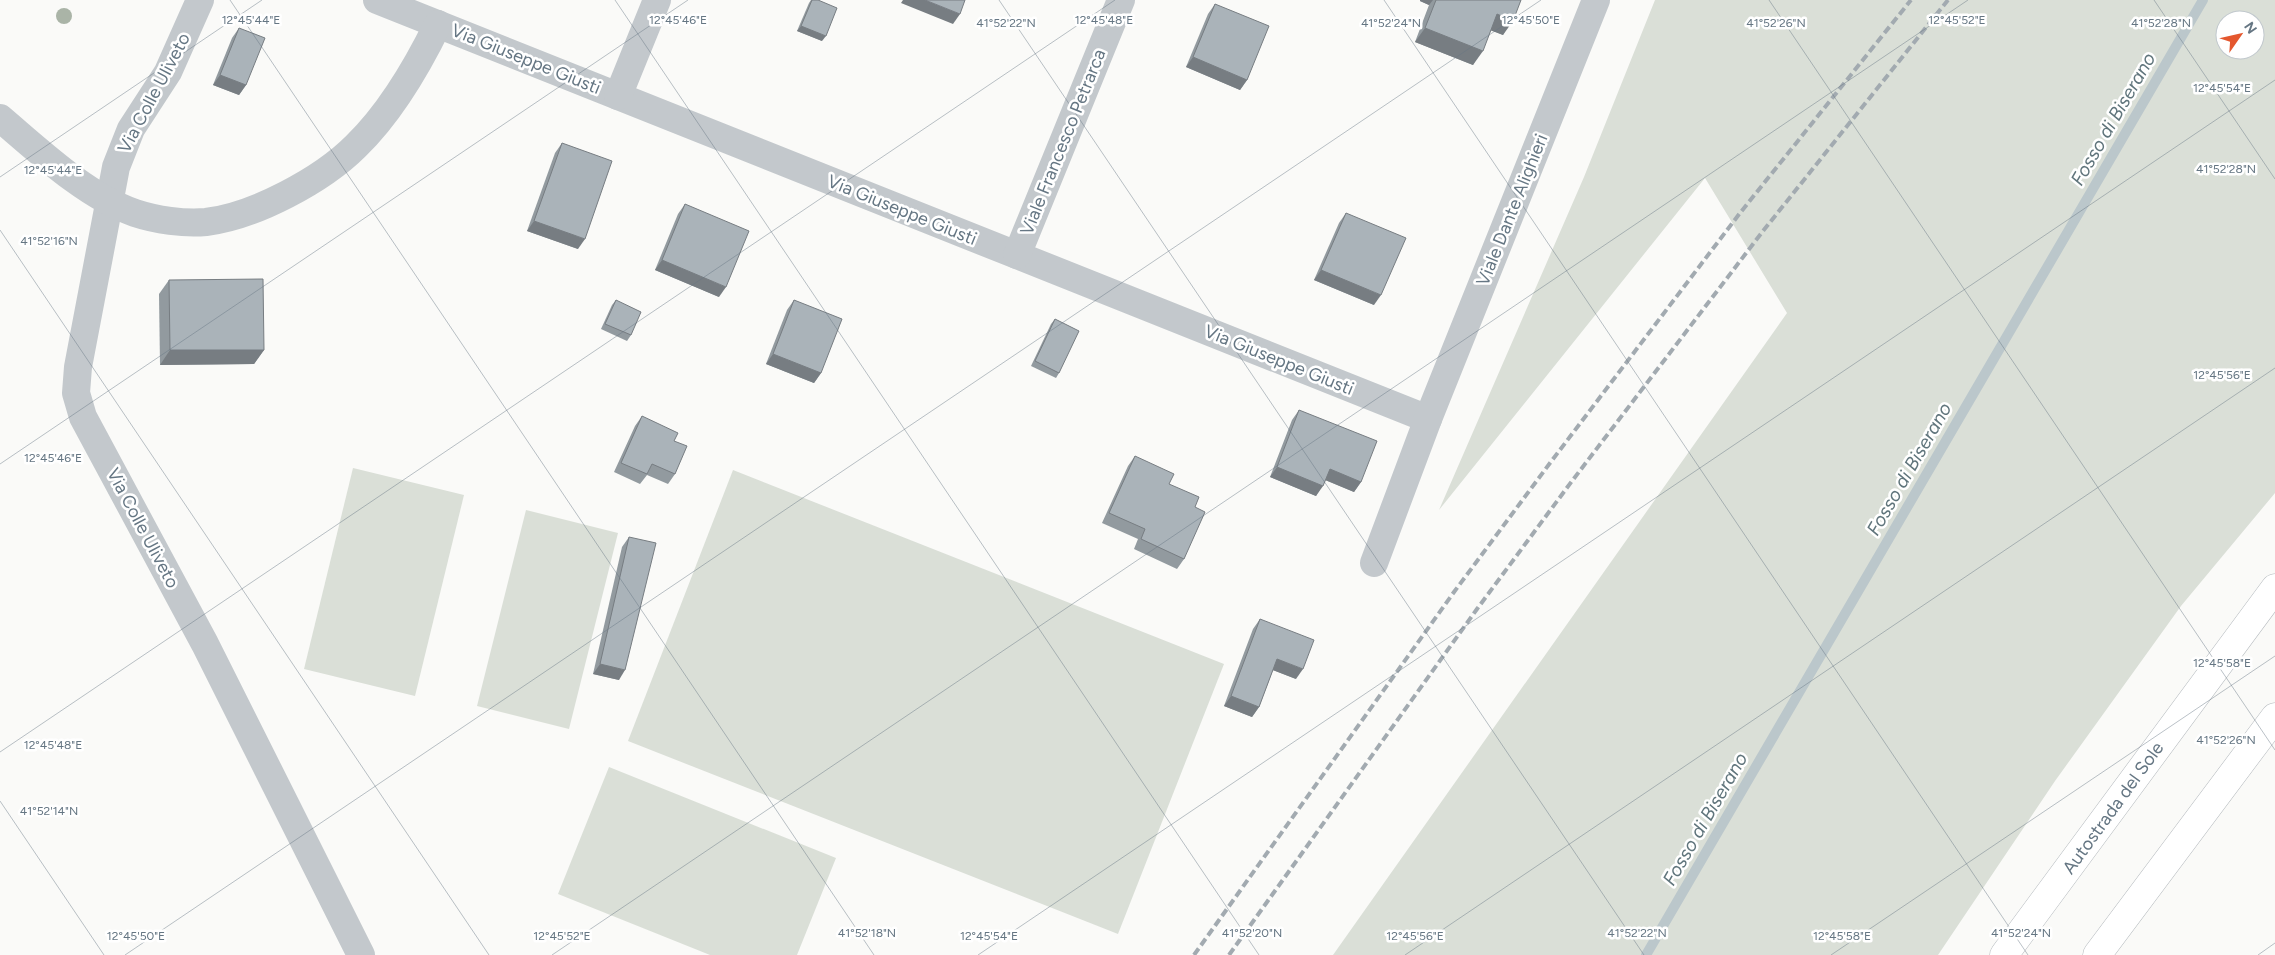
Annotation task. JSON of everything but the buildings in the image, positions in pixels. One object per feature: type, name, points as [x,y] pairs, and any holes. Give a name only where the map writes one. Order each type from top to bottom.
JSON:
[{"type":"highway","name":"Autostrada del Sole","points":[[2004,955],[2275,588]]},
{"type":"highway","points":[[2097,955],[2275,717]]},
{"type":"street","name":"Via Colle Uliveto","points":[[200,0],[168,72],[132,129],[123,146],[116,167],[76,379],[78,405],[205,644],[361,955]]},
{"type":"street","name":"Via Giuseppe Giusti","points":[[377,0],[1428,419]]},
{"type":"street","points":[[618,96],[657,0]]},
{"type":"street","name":"Viale Francesco Petrarca","points":[[1017,256],[1121,0]]},
{"type":"street","name":"Viale Dante Alighieri","points":[[1374,563],[1428,419],[1596,0]]},
{"type":"street","points":[[0,118],[62,169],[109,201],[136,213],[166,220],[206,222],[246,212],[282,197],[317,177],[356,146],[393,102],[424,53],[438,24]]},
{"type":"shaded area","points":[[1655,0],[2275,0],[2275,493],[2181,606],[2055,781],[1938,955],[1333,955],[1787,313],[1705,178],[1439,510],[1584,177]]},
{"type":"shaded area","points":[[353,468],[464,495],[415,696],[304,669]]},
{"type":"shaded area","points":[[733,470],[1224,664],[1118,934],[628,741]]},
{"type":"shaded area","points":[[526,510],[618,533],[569,729],[477,706]]},
{"type":"shaded area","points":[[609,767],[836,858],[797,955],[710,955],[558,894]]},
{"type":"waterway","name":"Fosso di Biserano","points":[[1646,955],[2203,0]]},
{"type":"railway","points":[[1194,955],[1454,592],[1550,463],[1740,213],[1911,0]]},
{"type":"railway","points":[[1229,955],[1477,609],[1572,481],[1763,231],[1948,0]]}]
